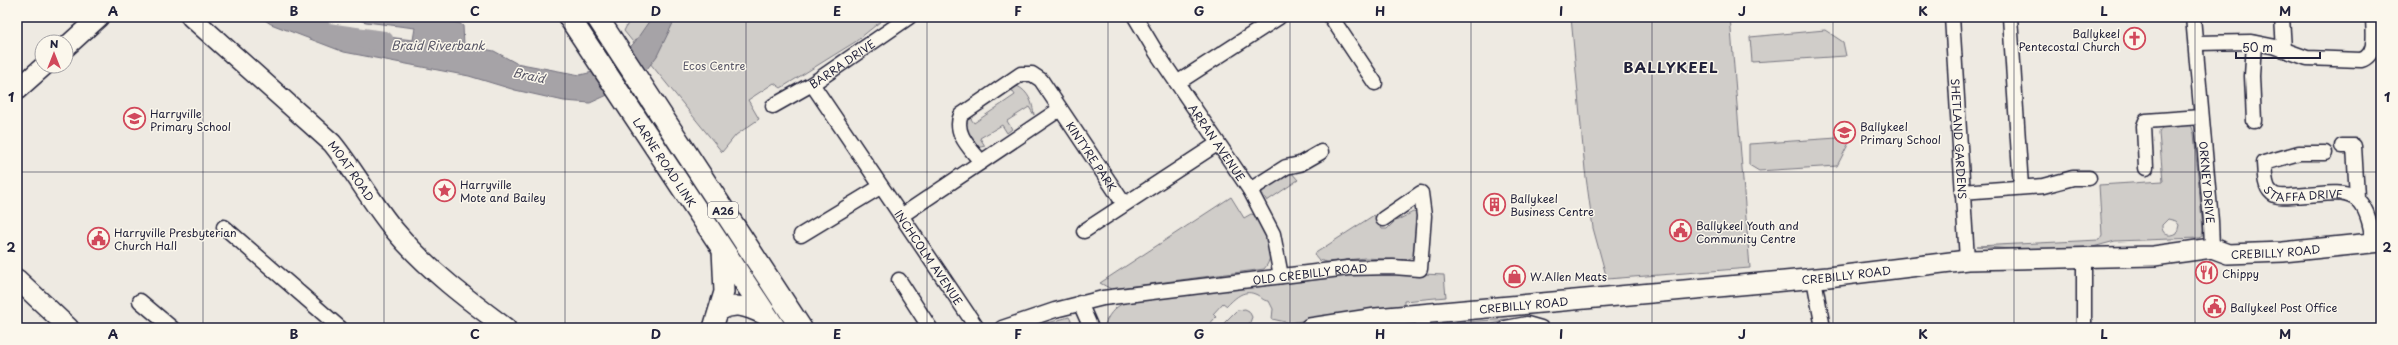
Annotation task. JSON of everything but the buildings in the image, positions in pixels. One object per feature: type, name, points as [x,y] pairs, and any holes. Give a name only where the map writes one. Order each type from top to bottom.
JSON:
[{"type":"main road","name":"LARNE ROAD LINK","points":[[569,17],[770,321]]},
{"type":"main road","name":"LARNE ROAD LINK","points":[[596,17],[802,328]]},
{"type":"street","points":[[74,40],[99,17]]},
{"type":"street","name":"MOAT ROAD","points":[[191,17],[332,143],[344,158],[384,218],[433,272],[506,328]]},
{"type":"street","name":"BARRA DRIVE","points":[[773,106],[812,84],[909,17]]},
{"type":"street","name":"ARRAN AVENUE","points":[[1135,17],[1217,144],[1250,190],[1273,234],[1281,276]]},
{"type":"street","points":[[1177,83],[1279,17]]},
{"type":"street","points":[[1331,17],[1375,83]]},
{"type":"street","name":"SHETLAND GARDENS","points":[[1952,17],[1962,192],[1968,260]]},
{"type":"street","points":[[2010,17],[2021,187]]},
{"type":"street","name":"ORKNEY DRIVE","points":[[2193,17],[2201,117],[2209,190],[2212,248]]},
{"type":"street","points":[[2282,17],[2284,50]]},
{"type":"street","points":[[2196,43],[2232,41],[2254,43],[2284,50],[2306,58],[2364,59],[2373,48],[2373,17]]},
{"type":"street","points":[[2254,43],[2252,76],[2254,121]]},
{"type":"street","name":"KINTYRE PARK","points":[[981,162],[959,128],[960,118],[966,110],[1022,74],[1027,73],[1036,76],[1041,80],[1124,204]]},
{"type":"street","points":[[17,90],[35,74]]},
{"type":"street","name":"INCHCOLM AVENUE","points":[[812,84],[880,187],[977,328]]},
{"type":"street","points":[[901,216],[1060,109]]},
{"type":"street","points":[[2146,168],[2144,126],[2146,121],[2201,117]]},
{"type":"street","name":"KINTYRE PARK","points":[[1084,231],[1217,144]]},
{"type":"street","name":"STAFFA DRIVE","points":[[2342,146],[2354,146],[2357,197],[2367,211],[2377,242]]},
{"type":"street","points":[[1250,190],[1286,167],[1300,164],[1321,152]]},
{"type":"street","name":"STAFFA DRIVE","points":[[2325,153],[2299,153],[2264,163],[2266,186],[2271,192],[2281,196],[2345,194],[2357,197]]},
{"type":"street","points":[[1962,192],[2043,186],[2073,178],[2089,178]]},
{"type":"street","points":[[801,235],[880,187]]},
{"type":"street","name":"OLD CREBILLY ROAD","points":[[1080,303],[1196,286],[1361,267],[1420,269],[1424,216],[1421,193],[1383,219]]},
{"type":"street","points":[[224,227],[340,328]]},
{"type":"street","name":"CREBILLY ROAD","points":[[1310,328],[1423,321],[1814,279],[1968,260],[2154,256],[2212,248],[2228,254],[2283,252],[2377,242]]},
{"type":"street","points":[[716,320],[725,279],[722,249]]},
{"type":"street","points":[[2084,258],[2084,328]]},
{"type":"street","points":[[1814,279],[1823,328]]},
{"type":"street","points":[[17,280],[69,328]]},
{"type":"street","points":[[899,280],[930,328]]},
{"type":"street","points":[[140,301],[172,328]]},
{"type":"street","points":[[1002,328],[1080,303],[1091,328]]},
{"type":"street","points":[[716,320],[726,307],[738,305],[770,321]]},
{"type":"street","points":[[1506,328],[1527,324],[1541,328]]},
{"type":"green space","name":"Ecos Centre","points":[[631,17],[886,17],[855,42],[781,88],[774,83],[748,100],[759,119],[736,135],[722,152],[624,31]]},
{"type":"green space","points":[[1571,17],[1730,17],[1750,268],[1607,279],[1593,228],[1585,170]]},
{"type":"green space","points":[[1825,30],[1843,42],[1846,56],[1752,62],[1750,37]]},
{"type":"green space","points":[[1017,86],[1027,94],[1034,115],[1029,107],[1007,121],[1012,129],[1007,133],[1002,125],[980,138],[985,146],[977,148],[964,125],[968,115],[974,123],[1015,95],[1010,87]]},
{"type":"green space","points":[[2188,124],[2192,127],[2194,134],[2203,230],[2202,236],[2199,238],[2115,241],[2093,247],[2020,250],[1977,246],[2099,240],[2102,235],[2099,185],[2163,181],[2159,133],[2163,126]],"holes":[[[2168,219],[2176,221],[2179,225],[2177,233],[2171,235],[2164,233],[2162,225]]]},
{"type":"green space","points":[[1852,137],[1837,166],[1759,171],[1749,165],[1749,144]]},
{"type":"green space","points":[[1291,172],[1298,180],[1267,201],[1262,193],[1265,187]]},
{"type":"green space","points":[[1231,197],[1244,218],[1251,214],[1255,215],[1263,227],[1270,249],[1268,263],[1264,269],[1111,289],[1100,283]]},
{"type":"green space","points":[[1413,212],[1419,214],[1417,252],[1413,257],[1406,260],[1365,258],[1327,262],[1319,260],[1314,254],[1374,215],[1382,229],[1387,229],[1394,222]]},
{"type":"green space","points":[[1381,272],[1444,275],[1446,297],[1404,301],[1404,308],[1323,317],[1290,323],[1272,319],[1273,309],[1269,301],[1255,294],[1247,293],[1239,296],[1227,306],[1223,303],[1213,314],[1216,317],[1206,328],[1104,328],[1112,312],[1118,306],[1126,302],[1337,275]]},
{"type":"green space","points":[[1245,309],[1249,311],[1252,317],[1248,328],[1219,328],[1237,310]]},
{"type":"green space","points":[[1069,317],[1075,328],[1030,328]]},
{"type":"green space","points":[[1509,319],[1480,328],[1434,328],[1437,324]]},
{"type":"water","name":"Braid Riverbank","points":[[260,17],[295,17],[306,21],[306,17],[326,17],[326,23],[334,29],[337,37],[355,39],[363,34],[413,40],[415,28],[366,22],[348,17],[414,17],[459,23],[463,26],[464,45],[494,51],[516,63],[580,75],[597,71],[619,59],[634,43],[652,17],[676,17],[657,56],[644,73],[625,87],[590,103],[564,101],[515,90],[469,76],[344,52],[271,24]]},
{"type":"waterway","points":[[318,17],[320,32],[384,41]]},
{"type":"place","name":"Ballykeel Pentecostal Church","points":[[2135,39]]},
{"type":"place","name":"Harryville Primary School","points":[[135,119]]},
{"type":"place","name":"Ballykeel Primary School","points":[[1844,132]]},
{"type":"place","name":"Harryville Mote and Bailey","points":[[445,190]]},
{"type":"place","name":"Ballykeel Business Centre","points":[[1495,204]]},
{"type":"place","name":"Ballykeel Youth and Community Centre","points":[[1681,231]]},
{"type":"place","name":"Harryville Presbyterian Church Hall","points":[[99,238]]},
{"type":"place","name":"Chippy","points":[[2207,273]]},
{"type":"place","name":"W.Allen Meats","points":[[1514,276]]},
{"type":"place","name":"Ballykeel Post Office","points":[[2215,307]]},
{"type":"district","name":"BALLYKEEL","points":[[1671,66]]},
{"type":"water label","name":"Braid","points":[[529,75]]}]
